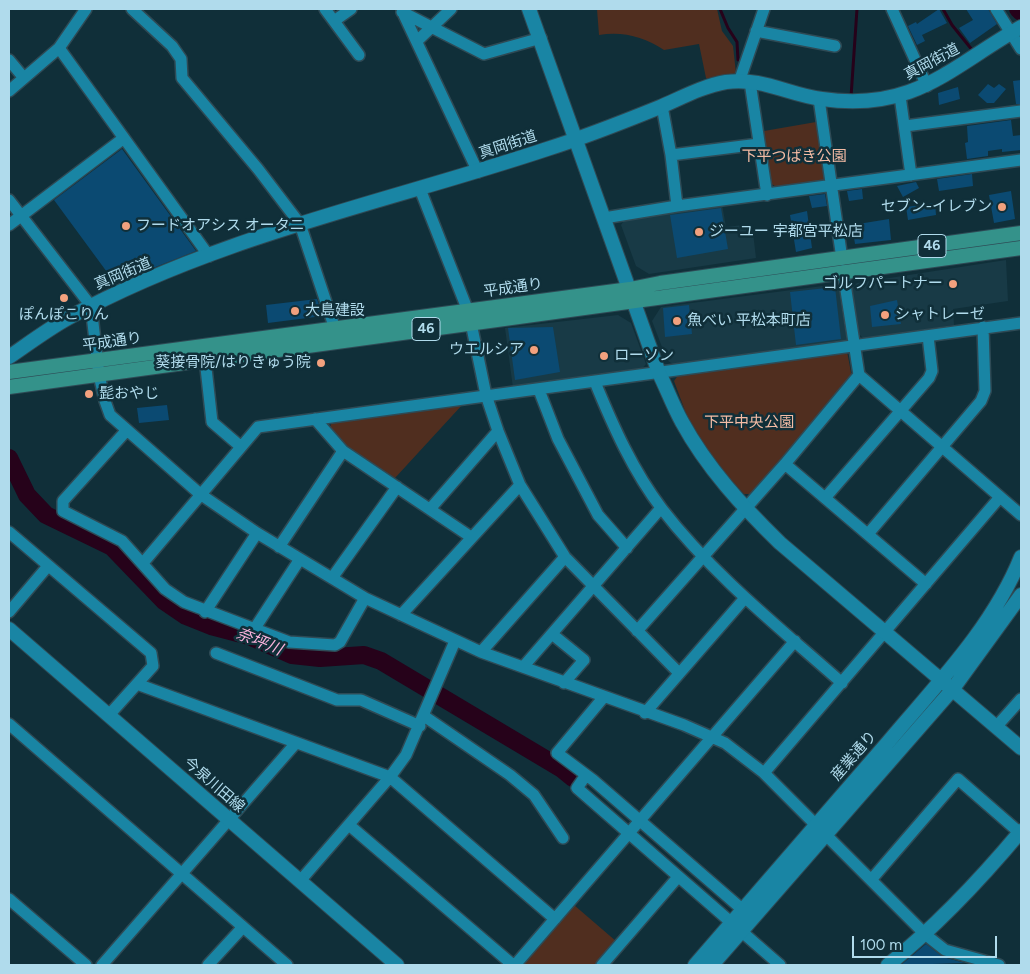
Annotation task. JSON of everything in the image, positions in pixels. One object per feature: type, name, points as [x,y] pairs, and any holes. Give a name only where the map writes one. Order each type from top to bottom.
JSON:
[{"type":"main road","name":"平成通り","points":[[9,387],[205,359],[469,317],[843,265],[1021,233]]},
{"type":"main road","name":"平成通り","points":[[843,265],[1021,248]]},
{"type":"main road","name":"平成通り","points":[[9,372],[335,329],[469,317]]},
{"type":"street","points":[[9,91],[59,48],[86,9]]},
{"type":"street","points":[[133,9],[172,46],[181,58],[182,78],[258,169],[300,224],[335,329]]},
{"type":"street","points":[[324,9],[359,56]]},
{"type":"street","points":[[334,21],[351,9]]},
{"type":"street","points":[[417,41],[451,9]]},
{"type":"street","points":[[529,9],[541,38],[659,373],[682,422],[711,467],[745,509],[780,543],[1021,748]]},
{"type":"street","points":[[764,9],[756,31],[745,82],[759,144],[767,195]]},
{"type":"street","points":[[892,9],[927,86]]},
{"type":"street","points":[[996,9],[1017,29],[1021,49]]},
{"type":"street","points":[[402,12],[433,26],[484,54],[541,38]]},
{"type":"street","points":[[402,12],[478,172]]},
{"type":"street","name":"真岡街道","points":[[9,357],[65,320],[91,306],[209,256],[300,224],[478,172],[577,140],[701,89],[726,82],[745,82],[767,83],[819,99],[859,103],[900,96],[927,86],[1017,29]]},
{"type":"street","points":[[756,31],[835,46]]},
{"type":"street","points":[[59,48],[209,256]]},
{"type":"street","points":[[9,60],[24,78]]},
{"type":"street","points":[[900,96],[911,175]]},
{"type":"street","points":[[819,99],[859,375],[1021,515]]},
{"type":"street","points":[[662,106],[671,155],[677,206]]},
{"type":"street","points":[[905,126],[1021,110]]},
{"type":"street","points":[[9,225],[124,138]]},
{"type":"street","points":[[671,155],[759,144]]},
{"type":"street","points":[[604,218],[677,206],[1021,160]]},
{"type":"street","points":[[420,189],[469,317],[486,395],[520,485],[565,557],[592,587],[680,673]]},
{"type":"street","points":[[9,200],[91,306],[99,375],[104,401],[110,415],[200,494],[256,533],[365,598],[455,641],[725,743],[764,773],[926,935],[945,950],[999,965]]},
{"type":"street","points":[[143,563],[258,427],[1021,323]]},
{"type":"street","points":[[868,534],[981,401],[984,390],[983,328]]},
{"type":"street","points":[[825,498],[929,378],[932,371],[928,336]]},
{"type":"street","points":[[205,359],[212,422],[240,446]]},
{"type":"street","points":[[637,631],[785,464],[859,375]]},
{"type":"street","points":[[595,382],[636,471],[661,508],[703,557],[745,598],[842,683]]},
{"type":"street","points":[[539,390],[558,438],[598,515],[627,548]]},
{"type":"street","points":[[315,419],[343,451],[471,536]]},
{"type":"street","points":[[127,430],[63,501],[63,511],[122,541],[165,588],[184,602],[205,612],[255,628],[289,642],[335,645],[340,642],[365,598]]},
{"type":"street","points":[[430,509],[498,431]]},
{"type":"street","points":[[279,547],[343,451]]},
{"type":"street","points":[[785,464],[926,584]]},
{"type":"street","points":[[401,615],[471,536],[520,485]]},
{"type":"street","points":[[332,578],[397,487]]},
{"type":"street","points":[[764,773],[1000,498]]},
{"type":"street","points":[[523,667],[661,508]]},
{"type":"street","points":[[9,532],[151,654],[154,666],[109,715]]},
{"type":"street","points":[[205,612],[256,533]]},
{"type":"street","points":[[481,652],[565,557]]},
{"type":"street","name":"産業通り","points":[[695,965],[736,928],[822,829],[984,624],[1011,582],[1021,557]]},
{"type":"street","points":[[255,628],[300,559]]},
{"type":"street","points":[[9,612],[48,566]]},
{"type":"street","name":"産業通り","points":[[712,965],[736,928],[743,910],[952,690],[1021,595]]},
{"type":"street","points":[[645,713],[745,598]]},
{"type":"street","name":"今泉川田線","points":[[9,629],[397,965]]},
{"type":"street","points":[[552,634],[584,660],[564,683]]},
{"type":"street","points":[[300,881],[406,756],[455,641]]},
{"type":"street","points":[[349,825],[514,965],[795,641]]},
{"type":"street","points":[[216,653],[336,700],[361,700],[422,721],[510,775],[534,795],[563,838]]},
{"type":"street","points":[[137,684],[390,777],[555,919]]},
{"type":"street","points":[[603,698],[557,753],[586,775],[743,910]]},
{"type":"street","points":[[996,727],[1021,699]]},
{"type":"street","points":[[9,724],[287,965]]},
{"type":"street","points":[[102,965],[296,742]]},
{"type":"street","points":[[586,775],[577,788],[780,965]]},
{"type":"street","points":[[871,880],[958,779],[1021,832],[961,900],[926,935],[888,965]]},
{"type":"street","points":[[602,965],[678,877]]},
{"type":"street","points":[[9,899],[86,965]]},
{"type":"street","points":[[208,965],[243,927]]},
{"type":"shaded area","points":[[722,204],[726,227],[752,224],[756,258],[649,274],[636,266],[621,225],[625,219]]},
{"type":"shaded area","points":[[1006,260],[1008,301],[953,309],[954,325],[864,339],[859,334],[852,288],[857,283]]},
{"type":"shaded area","points":[[838,284],[847,341],[674,365],[667,360],[652,321],[661,307]]},
{"type":"shaded area","points":[[618,315],[631,323],[646,364],[641,370],[513,388],[505,328]]},
{"type":"green space","points":[[597,9],[717,9],[722,31],[733,46],[736,73],[710,80],[706,78],[699,44],[664,50],[633,36],[599,35]]},
{"type":"green space","name":"下平つばき公園","points":[[816,122],[825,182],[778,188],[770,183],[764,131]]},
{"type":"green space","name":"下平中央公園","points":[[847,351],[852,378],[753,494],[744,494],[714,462],[687,416],[674,381],[679,374]]},
{"type":"green space","points":[[463,404],[395,478],[346,447],[330,427],[332,422]]},
{"type":"green space","points":[[574,905],[617,942],[597,965],[525,965],[525,960]]},
{"type":"building","points":[[939,9],[947,23],[922,35],[925,41],[917,45],[908,26],[916,22],[917,24]]},
{"type":"building","points":[[966,9],[988,9],[997,24],[970,43],[959,28],[973,20]]},
{"type":"building","points":[[1021,80],[1021,104],[1016,104],[1013,81]]},
{"type":"building","points":[[988,84],[994,88],[999,84],[1006,89],[994,103],[987,103],[978,95]]},
{"type":"building","points":[[958,87],[960,99],[939,105],[938,93]]},
{"type":"building","points":[[1011,120],[1013,136],[1021,135],[1021,150],[1002,152],[1002,149],[988,151],[988,156],[967,159],[965,143],[968,142],[967,126]]},
{"type":"building","name":"フードオアシス オータニ","points":[[122,149],[196,251],[115,283],[54,200]]},
{"type":"building","points":[[972,174],[973,186],[939,191],[937,179]]},
{"type":"building","points":[[916,182],[919,188],[903,197],[897,186]]},
{"type":"building","points":[[862,189],[863,199],[849,201],[847,191]]},
{"type":"building","name":"セブン-イレブン","points":[[1011,191],[1015,219],[994,223],[989,195]]},
{"type":"building","points":[[825,194],[827,206],[812,208],[809,196]]},
{"type":"building","points":[[935,203],[936,215],[908,220],[906,207]]},
{"type":"building","name":"ジーユー 宇都宮平松店","points":[[721,208],[728,249],[677,258],[670,215]]},
{"type":"building","points":[[807,211],[812,248],[796,252],[790,215]]},
{"type":"building","points":[[889,219],[891,240],[855,244],[852,225]]},
{"type":"building","points":[[835,287],[841,339],[796,345],[790,292]]},
{"type":"building","name":"大島建設","points":[[317,299],[323,316],[268,323],[266,305]]},
{"type":"building","name":"シャトレーゼ","points":[[897,300],[901,324],[872,327],[870,306]]},
{"type":"building","name":"魚べい 平松本町店","points":[[689,305],[692,334],[665,337],[663,308]]},
{"type":"building","name":"ウエルシア","points":[[553,327],[560,372],[515,380],[508,328]]},
{"type":"building","points":[[167,405],[169,420],[139,423],[137,408]]},
{"type":"building","points":[[926,944],[943,957],[965,963],[901,965]]},
{"type":"waterway","points":[[720,9],[728,28],[737,42],[738,60]]},
{"type":"waterway","points":[[851,97],[857,9]]},
{"type":"waterway","points":[[943,9],[952,25],[973,51]]},
{"type":"waterway","points":[[1018,9],[1021,12]]},
{"type":"waterway","name":"奈坪川","points":[[9,458],[27,495],[46,515],[112,547],[164,601],[186,616],[211,626],[249,636],[292,655],[320,658],[364,655],[381,661],[562,769],[573,778]]},
{"type":"place","name":"セブン-イレブン","points":[[1002,207]]},
{"type":"place","name":"フードオアシス オータニ","points":[[126,226]]},
{"type":"place","name":"ジーユー 宇都宮平松店","points":[[699,232]]},
{"type":"place","name":"ゴルフパートナー","points":[[953,284]]},
{"type":"place","name":"ぽんぽこりん","points":[[64,298]]},
{"type":"place","name":"大島建設","points":[[295,311]]},
{"type":"place","name":"シャトレーゼ","points":[[885,315]]},
{"type":"place","name":"魚べい 平松本町店","points":[[677,321]]},
{"type":"place","name":"ウエルシア","points":[[534,350]]},
{"type":"place","name":"ローソン","points":[[604,356]]},
{"type":"place","name":"葵接骨院/はりきゅう院","points":[[321,363]]},
{"type":"place","name":"髭おやじ","points":[[89,394]]}]
